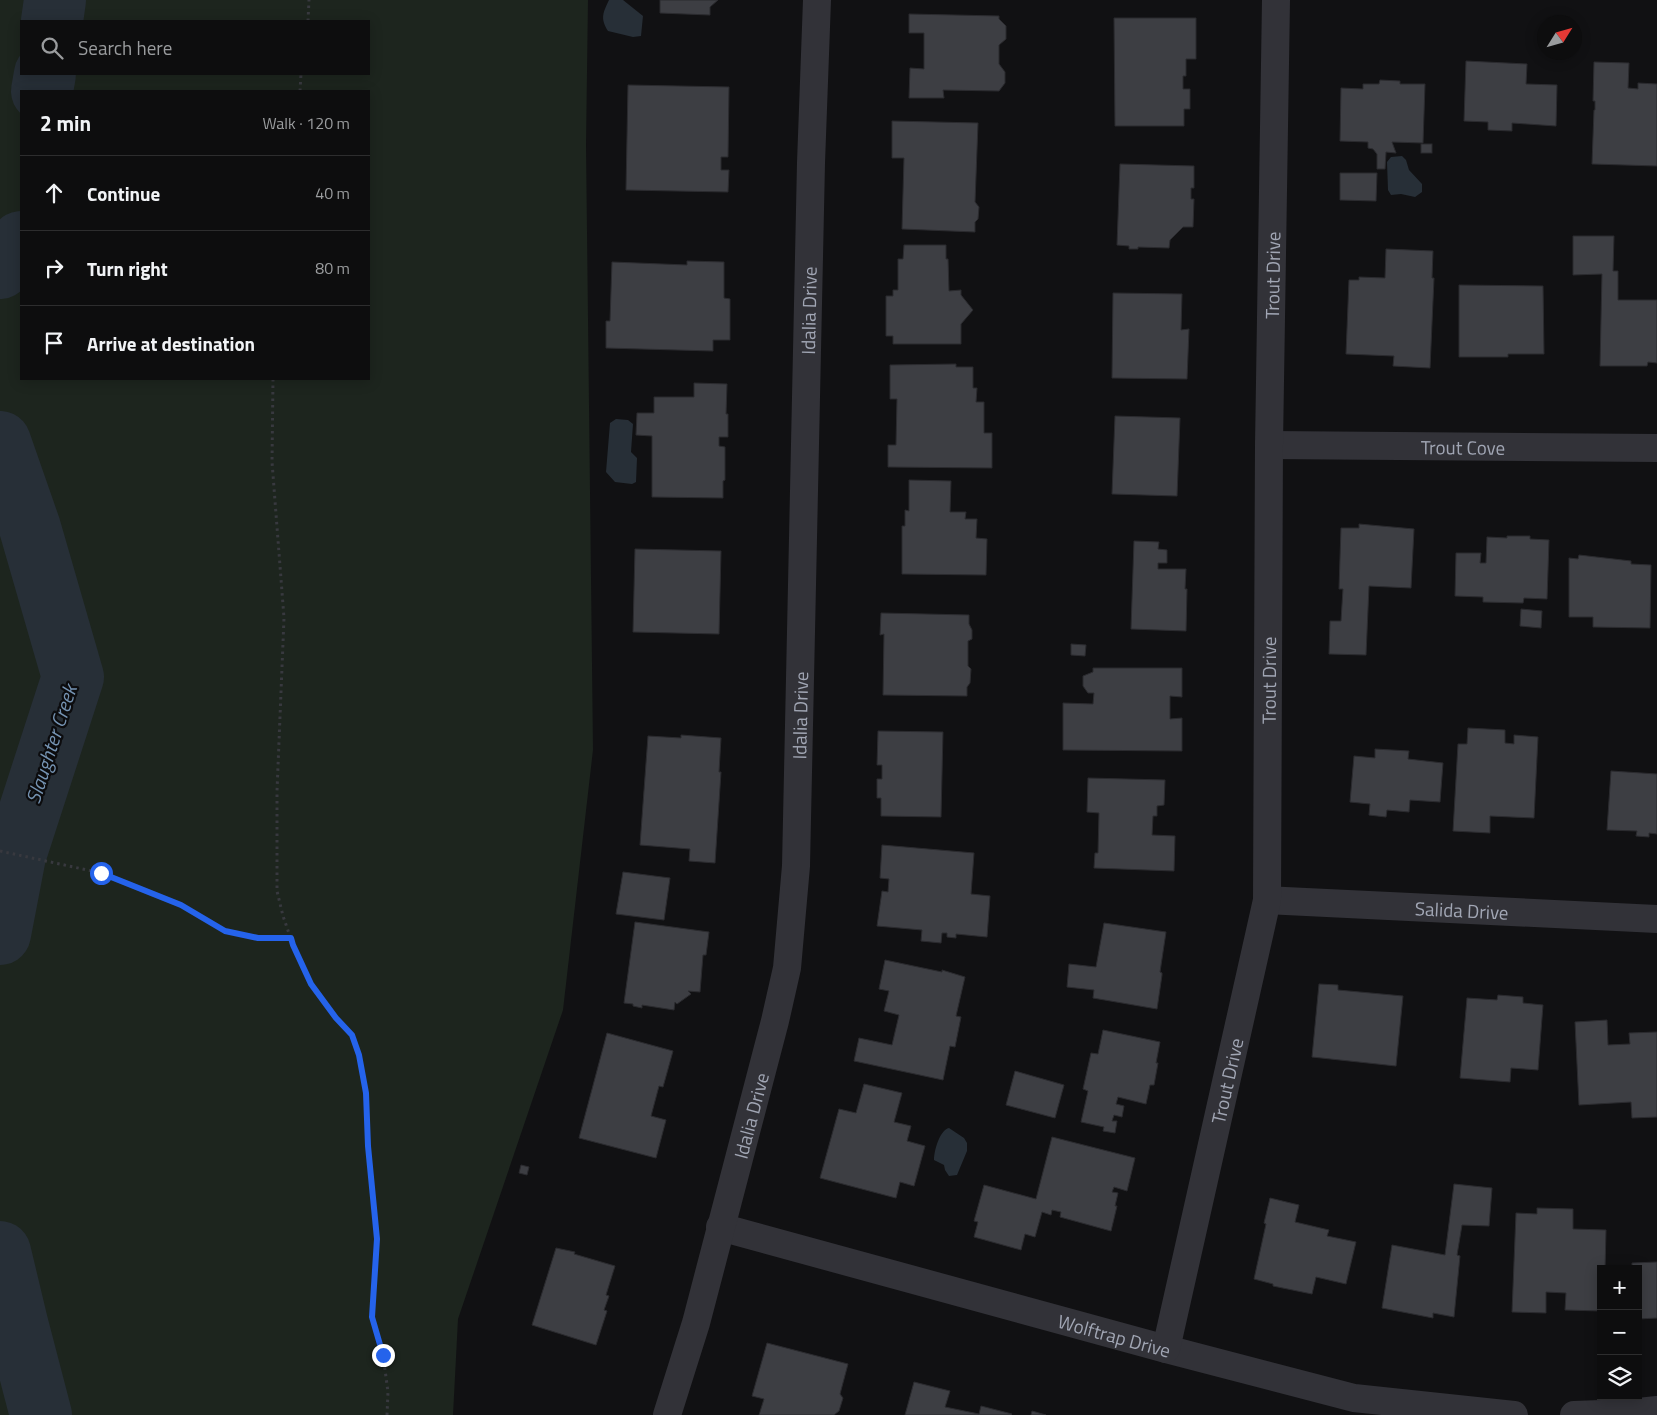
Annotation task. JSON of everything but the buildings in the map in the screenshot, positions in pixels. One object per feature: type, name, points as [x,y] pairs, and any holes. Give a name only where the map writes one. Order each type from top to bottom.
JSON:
[{"type":"street","name":"Idalia Drive","points":[[667,1415],[696,1323],[775,1021],[787,968],[796,866],[816,0]]},
{"type":"street","name":"Trout Drive","points":[[1166,1349],[1268,900],[1268,445],[1276,0]]},
{"type":"street","name":"Trout Cove","points":[[1268,445],[1657,448]]},
{"type":"street","name":"Salida Drive","points":[[1268,900],[1657,920]]},
{"type":"street","name":"Wolftrap Drive","points":[[720,1227],[1166,1349],[1354,1398],[1514,1415]]},
{"type":"street","points":[[1574,1415],[1657,1410]]},
{"type":"path","points":[[308,20],[309,0]]},
{"type":"path","points":[[300,90],[301,75]]},
{"type":"path","points":[[273,380],[272,462],[284,618],[278,773],[277,891],[293,945],[311,984],[336,1018],[352,1035],[359,1055],[366,1093],[368,1146],[377,1239],[372,1317],[383,1355],[388,1392],[387,1415]]},
{"type":"path","points":[[0,851],[101,873],[181,905],[225,931],[258,938],[291,938]]},
{"type":"shaded area","points":[[0,0],[588,0],[586,145],[593,750],[563,1010],[458,1319],[453,1415],[0,1415]]},
{"type":"shaded area","points":[[609,0],[623,0],[643,16],[641,36],[633,37],[608,31],[603,16]]},
{"type":"shaded area","points":[[1402,156],[1406,160],[1409,170],[1422,184],[1422,192],[1415,197],[1401,194],[1391,195],[1388,190],[1387,162],[1391,157]]},
{"type":"shaded area","points":[[616,419],[628,420],[633,424],[631,452],[637,458],[636,482],[632,484],[615,482],[606,472],[610,423]]},
{"type":"shaded area","points":[[949,1128],[964,1138],[967,1143],[967,1151],[957,1175],[949,1176],[944,1165],[934,1160],[938,1141],[943,1132]]},
{"type":"waterway","name":"Slaughter Creek","points":[[52,20],[55,0]]},
{"type":"waterway","name":"Slaughter Creek","points":[[42,90],[45,75]]},
{"type":"waterway","name":"Slaughter Creek","points":[[0,268],[20,243]]},
{"type":"waterway","name":"Slaughter Creek","points":[[0,442],[30,528],[73,677],[15,856],[0,934]]},
{"type":"waterway","name":"Slaughter Creek","points":[[0,1252],[41,1415]]},
{"type":"route","points":[[101,873],[181,905],[225,931],[258,938],[291,938],[311,984],[336,1018],[352,1035],[359,1055],[366,1093],[368,1146],[377,1239],[372,1317],[383,1355]]}]
